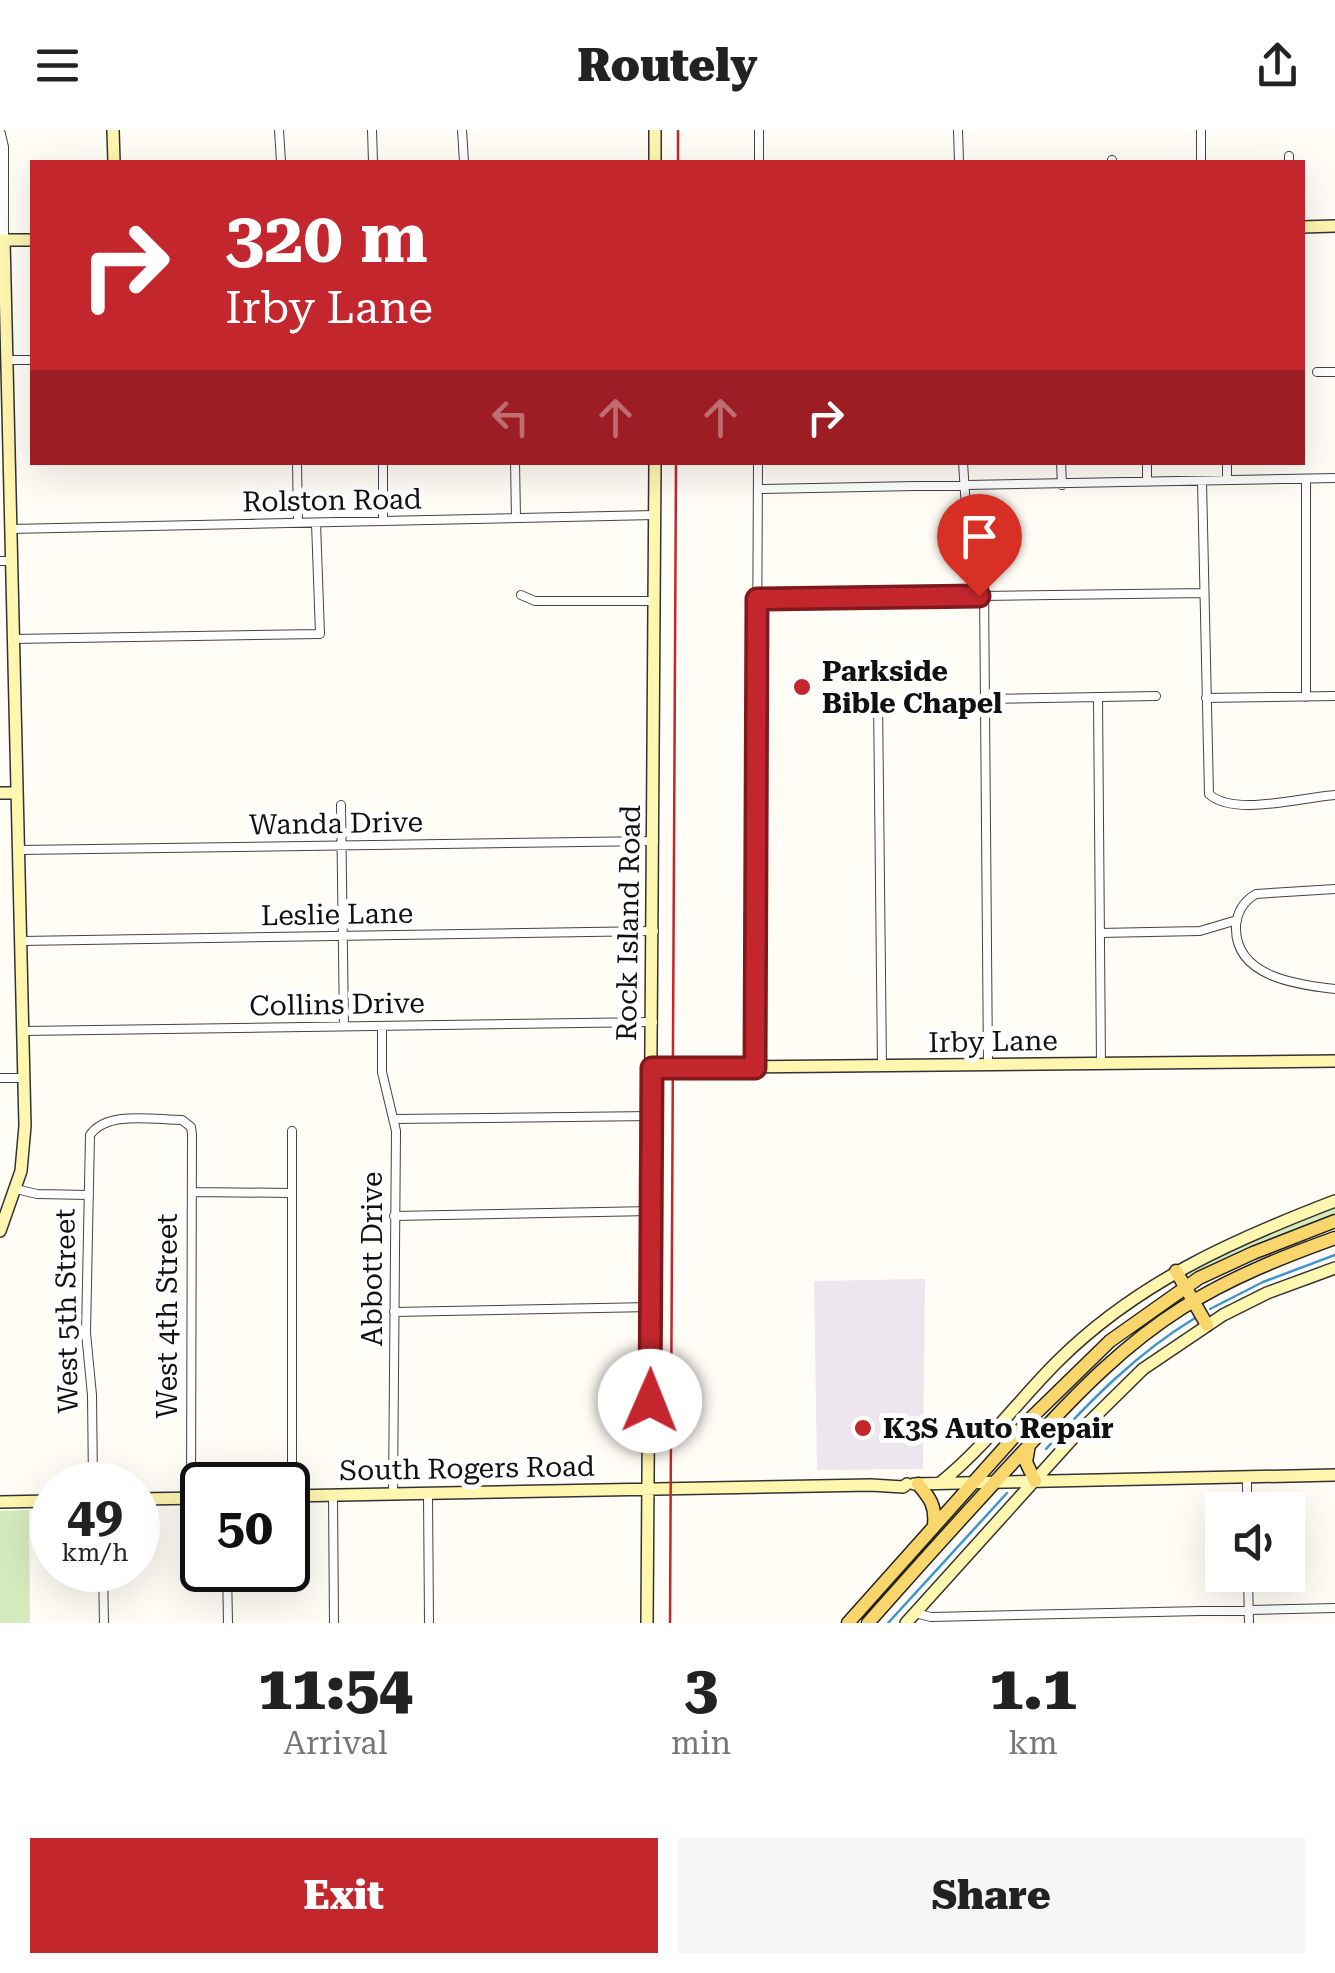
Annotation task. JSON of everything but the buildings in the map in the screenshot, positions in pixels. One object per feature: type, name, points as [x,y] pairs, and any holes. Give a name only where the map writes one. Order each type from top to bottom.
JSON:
[{"type":"main road","points":[[848,1623],[1092,1356],[1186,1287],[1252,1253],[1335,1221]]},
{"type":"main road","points":[[868,1623],[1093,1377],[1158,1324],[1194,1301],[1256,1269],[1335,1238]]},
{"type":"main road","points":[[1176,1271],[1207,1325]]},
{"type":"main road","points":[[1030,1444],[1026,1462],[1035,1480]]},
{"type":"main road","points":[[912,1484],[932,1500],[936,1511],[934,1526]]},
{"type":"street","name":"West 5th Street","points":[[0,130],[4,146],[4,475],[10,529],[5,561],[12,638],[24,1078],[24,1143],[16,1189],[0,1230]]},
{"type":"street","points":[[114,130],[114,160]]},
{"type":"street","points":[[279,130],[281,160]]},
{"type":"street","points":[[372,130],[373,160]]},
{"type":"street","points":[[462,130],[464,160]]},
{"type":"street","points":[[655,160],[656,130]]},
{"type":"street","points":[[759,130],[759,160]]},
{"type":"street","points":[[958,130],[958,160]]},
{"type":"street","points":[[1201,130],[1202,160]]},
{"type":"street","points":[[1305,228],[1335,226]]},
{"type":"street","points":[[2,240],[30,240]]},
{"type":"street","points":[[6,360],[30,360]]},
{"type":"street","points":[[1317,372],[1335,372]]},
{"type":"street","points":[[297,465],[298,523]]},
{"type":"street","points":[[383,465],[384,521]]},
{"type":"street","points":[[515,465],[516,518]]},
{"type":"street","name":"Rock Island Road","points":[[647,1623],[655,465]]},
{"type":"street","points":[[755,1068],[758,465]]},
{"type":"street","points":[[963,465],[963,487],[982,568],[984,596],[988,1066]]},
{"type":"street","points":[[1061,465],[1062,485]]},
{"type":"street","points":[[1147,465],[1147,482]]},
{"type":"street","points":[[1227,465],[1227,480]]},
{"type":"street","points":[[758,489],[1335,478]]},
{"type":"street","points":[[1306,479],[1306,697]]},
{"type":"street","points":[[1202,481],[1208,789],[1212,798],[1258,805],[1335,796]]},
{"type":"street","name":"Rolston Road","points":[[10,529],[655,516]]},
{"type":"street","points":[[12,638],[320,634],[316,523]]},
{"type":"street","points":[[757,599],[1204,593]]},
{"type":"street","points":[[521,594],[535,602],[655,601]]},
{"type":"street","points":[[984,699],[1156,696]]},
{"type":"street","points":[[1206,698],[1335,696]]},
{"type":"street","points":[[1098,697],[1102,1064]]},
{"type":"street","points":[[878,699],[882,1067]]},
{"type":"street","points":[[0,794],[16,793]]},
{"type":"street","points":[[341,805],[344,1026]]},
{"type":"street","name":"Wanda Drive","points":[[19,850],[654,841]]},
{"type":"street","points":[[1335,889],[1256,894],[1240,909],[1237,920],[1238,939],[1253,965],[1289,981],[1335,989]]},
{"type":"street","points":[[1100,932],[1193,932],[1237,920]]},
{"type":"street","name":"Leslie Lane","points":[[21,941],[654,931]]},
{"type":"street","name":"Collins Drive","points":[[23,1031],[652,1022]]},
{"type":"street","name":"Abbott Drive","points":[[382,1026],[382,1072],[394,1119],[393,1494]]},
{"type":"street","name":"Irby Lane","points":[[652,1068],[1335,1061]]},
{"type":"street","points":[[0,1078],[24,1078]]},
{"type":"street","points":[[394,1119],[652,1116]]},
{"type":"street","name":"West 4th Street","points":[[90,1135],[110,1120],[182,1120],[191,1127],[196,1462]]},
{"type":"street","points":[[290,1462],[292,1130]]},
{"type":"street","name":"West 5th Street","points":[[90,1135],[86,1333],[93,1462]]},
{"type":"street","points":[[16,1189],[37,1194],[89,1195]]},
{"type":"street","points":[[192,1192],[292,1193]]},
{"type":"street","points":[[940,1483],[1079,1342],[1126,1303],[1176,1271],[1259,1230],[1335,1202]]},
{"type":"street","points":[[394,1216],[652,1211]]},
{"type":"street","points":[[911,1618],[1127,1383],[1207,1325],[1268,1293],[1335,1268]]},
{"type":"street","points":[[394,1312],[652,1307]]},
{"type":"street","points":[[1054,1459],[1066,1480]]},
{"type":"street","name":"South Rogers Road","points":[[310,1496],[1335,1474]]},
{"type":"street","points":[[1247,1477],[1247,1492]]},
{"type":"street","points":[[428,1494],[429,1623]]},
{"type":"street","points":[[333,1496],[334,1623]]},
{"type":"street","points":[[0,1502],[30,1501]]},
{"type":"street","points":[[103,1592],[104,1623]]},
{"type":"street","points":[[227,1592],[228,1623]]},
{"type":"street","points":[[1248,1592],[1249,1623]]},
{"type":"street","points":[[911,1618],[1335,1608]]},
{"type":"shaded area","points":[[925,1279],[923,1469],[817,1470],[814,1281]]},
{"type":"green space","points":[[1335,1205],[1335,1213],[1240,1250],[1191,1276],[1185,1272],[1186,1269]]},
{"type":"green space","points":[[29,1510],[30,1623],[0,1623],[0,1511]]},
{"type":"waterway","points":[[1210,1309],[1263,1282],[1335,1255]]},
{"type":"waterway","points":[[1046,1449],[1116,1378],[1195,1318]]},
{"type":"waterway","points":[[888,1623],[1007,1493]]},
{"type":"railway","points":[[678,130],[678,160]]},
{"type":"railway","points":[[670,1623],[676,465]]},
{"type":"place","name":"Parkside Bible Chapel","points":[[802,687]]},
{"type":"place","name":"K3S Auto Repair","points":[[863,1428]]},
{"type":"route","points":[[650,1401],[652,1068],[755,1068],[757,599],[979,596]]}]
